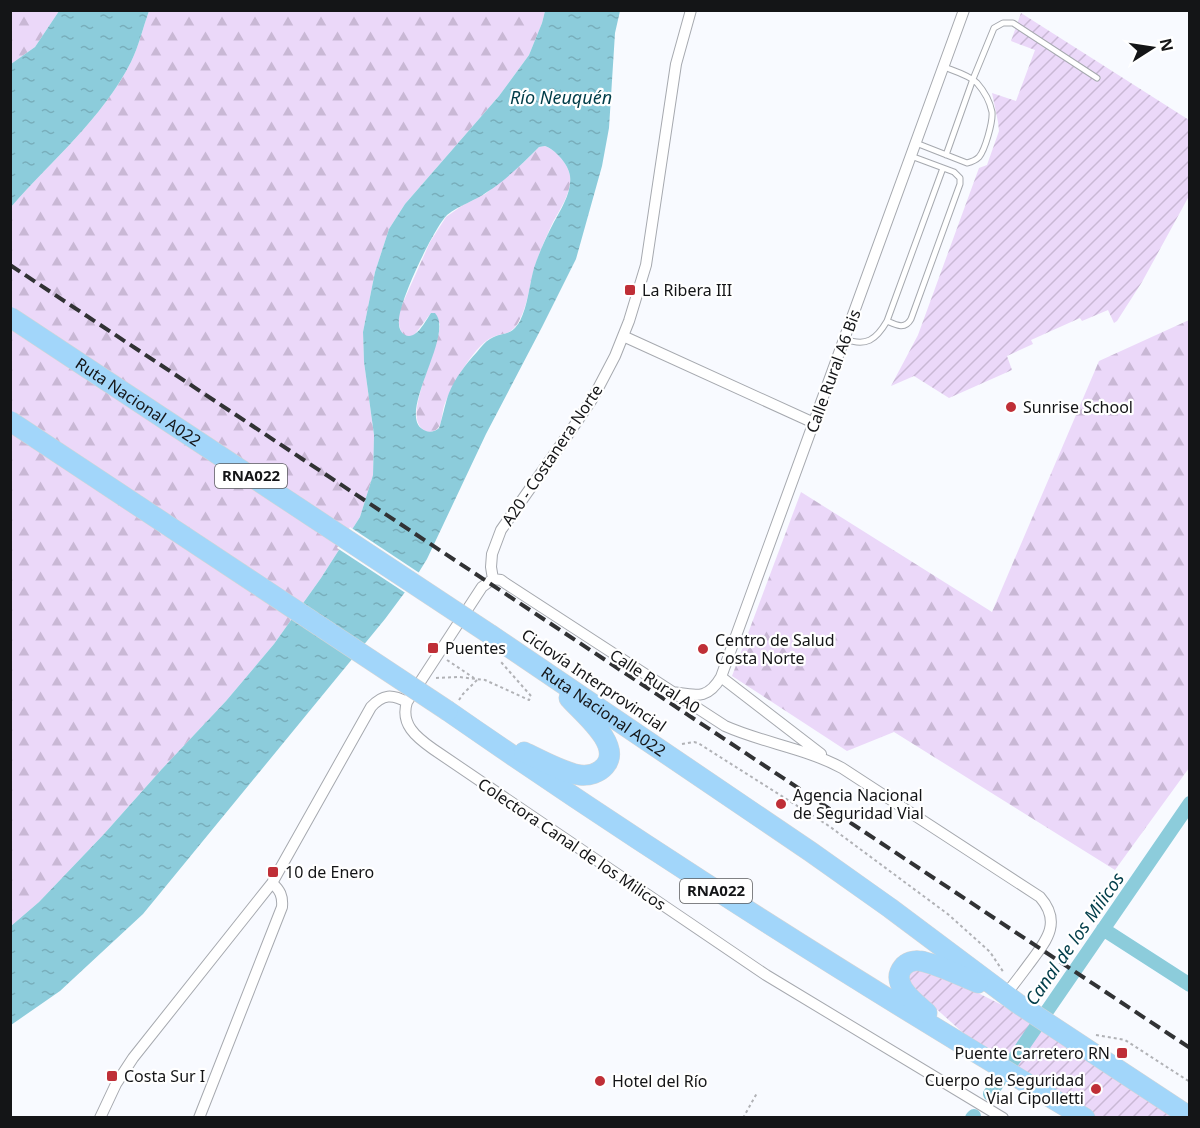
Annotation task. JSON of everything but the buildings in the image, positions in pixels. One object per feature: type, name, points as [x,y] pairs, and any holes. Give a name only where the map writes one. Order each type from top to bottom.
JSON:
[{"type":"highway","name":"Ruta Nacional A022","points":[[10,317],[491,635],[811,852],[1012,994],[1064,1034],[1190,1117]]},
{"type":"highway","name":"RNA022","points":[[10,421],[448,711],[649,848],[964,1046],[1085,1118]]},
{"type":"highway","points":[[480,733],[571,773],[586,775],[599,771],[610,755],[607,741],[543,671]]},
{"type":"highway","points":[[964,1046],[910,998],[902,987],[899,975],[904,965],[922,961],[1012,994]]},
{"type":"street","name":"A20 - Costanera Norte","points":[[493,579],[492,554],[501,530],[592,398],[615,356],[639,292],[646,265],[674,74],[691,10]]},
{"type":"street","name":"Calle Rural A6 Bis","points":[[721,677],[964,10]]},
{"type":"street","points":[[623,336],[814,423]]},
{"type":"street","points":[[100,1118],[116,1084],[133,1058],[272,883],[371,707],[380,699],[390,696],[408,702],[482,587],[493,579]]},
{"type":"street","name":"Calle Rural A0","points":[[493,579],[501,580],[712,719],[739,733],[828,760],[867,783],[1040,897],[1046,903],[1051,918],[1050,933],[1012,994]]},
{"type":"street","points":[[672,692],[693,695],[709,693],[721,677]]},
{"type":"street","name":"Calle Rural A0","points":[[721,677],[828,760]]},
{"type":"street","name":"Colectora Canal de los Milicos","points":[[408,702],[405,717],[423,742],[760,971],[1003,1118]]},
{"type":"street","points":[[199,1118],[282,907],[281,893],[272,883]]},
{"type":"lane","points":[[946,156],[994,28],[1003,23],[1013,23],[1097,78]]},
{"type":"lane","points":[[916,143],[967,164],[977,159],[981,153],[992,116],[983,90],[973,79],[944,67]]},
{"type":"lane","points":[[887,321],[899,326],[907,325],[911,319],[960,184],[960,178],[957,175],[911,155]]},
{"type":"lane","points":[[845,339],[861,344],[868,341],[881,331],[887,321],[943,168]]},
{"type":"path","points":[[438,654],[477,680]]},
{"type":"path","points":[[423,678],[459,677],[489,681],[529,700],[531,696],[500,661]]},
{"type":"path","points":[[463,694],[477,680]]},
{"type":"path","name":"Ciclovía Interprovincial","points":[[677,745],[698,742],[833,829],[957,922],[990,952],[1012,994]]},
{"type":"path","points":[[1091,1034],[1125,1040],[1190,1082]]},
{"type":"path","points":[[743,1118],[757,1093]]},
{"type":"green space","points":[[11,11],[59,11],[35,47],[11,64]]},
{"type":"green space","points":[[149,11],[545,11],[529,55],[499,96],[405,204],[389,229],[375,272],[363,332],[364,362],[374,435],[373,475],[360,517],[321,578],[274,644],[226,701],[104,834],[39,902],[11,926],[11,207],[76,138],[106,102],[131,62]]},
{"type":"green space","points":[[1021,13],[1189,120],[1189,196],[1142,282],[1114,323],[1108,310],[1082,321],[1080,318],[1031,340],[1033,344],[1007,356],[1012,370],[949,398],[914,376],[891,386],[918,335],[979,168],[987,165],[999,131],[992,93],[1016,101],[1035,50],[1011,41]]},
{"type":"green space","points":[[545,146],[553,150],[564,162],[569,172],[570,182],[565,200],[538,257],[522,315],[512,330],[489,339],[477,350],[451,390],[438,428],[430,432],[425,431],[419,425],[418,405],[440,324],[431,313],[415,334],[411,337],[405,336],[399,324],[398,316],[401,307],[430,242],[446,217],[485,194],[539,147]]},
{"type":"green space","points":[[1189,320],[1189,768],[1115,870],[894,732],[847,751],[732,676],[801,492],[992,612],[1099,361]]},
{"type":"green space","points":[[913,969],[938,973],[1010,1009],[1175,1117],[1097,1117],[971,1040],[912,987],[908,977]]},
{"type":"water","points":[[59,11],[149,11],[131,62],[106,102],[76,138],[11,207],[11,64],[35,47]]},
{"type":"water","name":"Río Neuquén","points":[[545,11],[620,11],[615,33],[609,128],[602,166],[576,259],[486,434],[427,559],[385,619],[143,914],[60,991],[11,1025],[11,926],[39,902],[104,834],[226,701],[274,644],[321,578],[360,517],[373,475],[374,435],[364,362],[363,332],[375,272],[389,229],[405,204],[499,96],[529,55]],"holes":[[[545,146],[561,158],[567,167],[570,182],[565,200],[536,262],[523,315],[513,330],[488,340],[469,361],[451,387],[439,428],[426,431],[417,423],[416,411],[419,394],[438,339],[439,324],[435,313],[431,313],[417,333],[409,336],[401,332],[400,315],[409,285],[434,235],[447,215],[494,187],[539,147]]]},
{"type":"pier","points":[[350,527],[421,574],[407,594],[337,548]]},
{"type":"waterway","name":"Canal de los Milicos","points":[[990,1094],[1190,803]]},
{"type":"waterway","points":[[1103,929],[1190,985]]},
{"type":"railway","points":[[10,265],[1190,1048]]},
{"type":"place","name":"La Ribera III","points":[[630,290]]},
{"type":"place","name":"Sunrise School","points":[[1011,407]]},
{"type":"place","name":"Puentes","points":[[433,648]]},
{"type":"place","name":"Centro de Salud Costa Norte","points":[[703,649]]},
{"type":"place","name":"Agencia Nacional de Seguridad Vial","points":[[781,804]]},
{"type":"place","name":"10 de Enero","points":[[273,872]]},
{"type":"place","name":"Puente Carretero RN","points":[[1122,1053]]},
{"type":"place","name":"Costa Sur I","points":[[112,1076]]},
{"type":"place","name":"Hotel del Río","points":[[600,1081]]},
{"type":"place","name":"Cuerpo de Seguridad Vial Cipolletti","points":[[1096,1089]]}]
